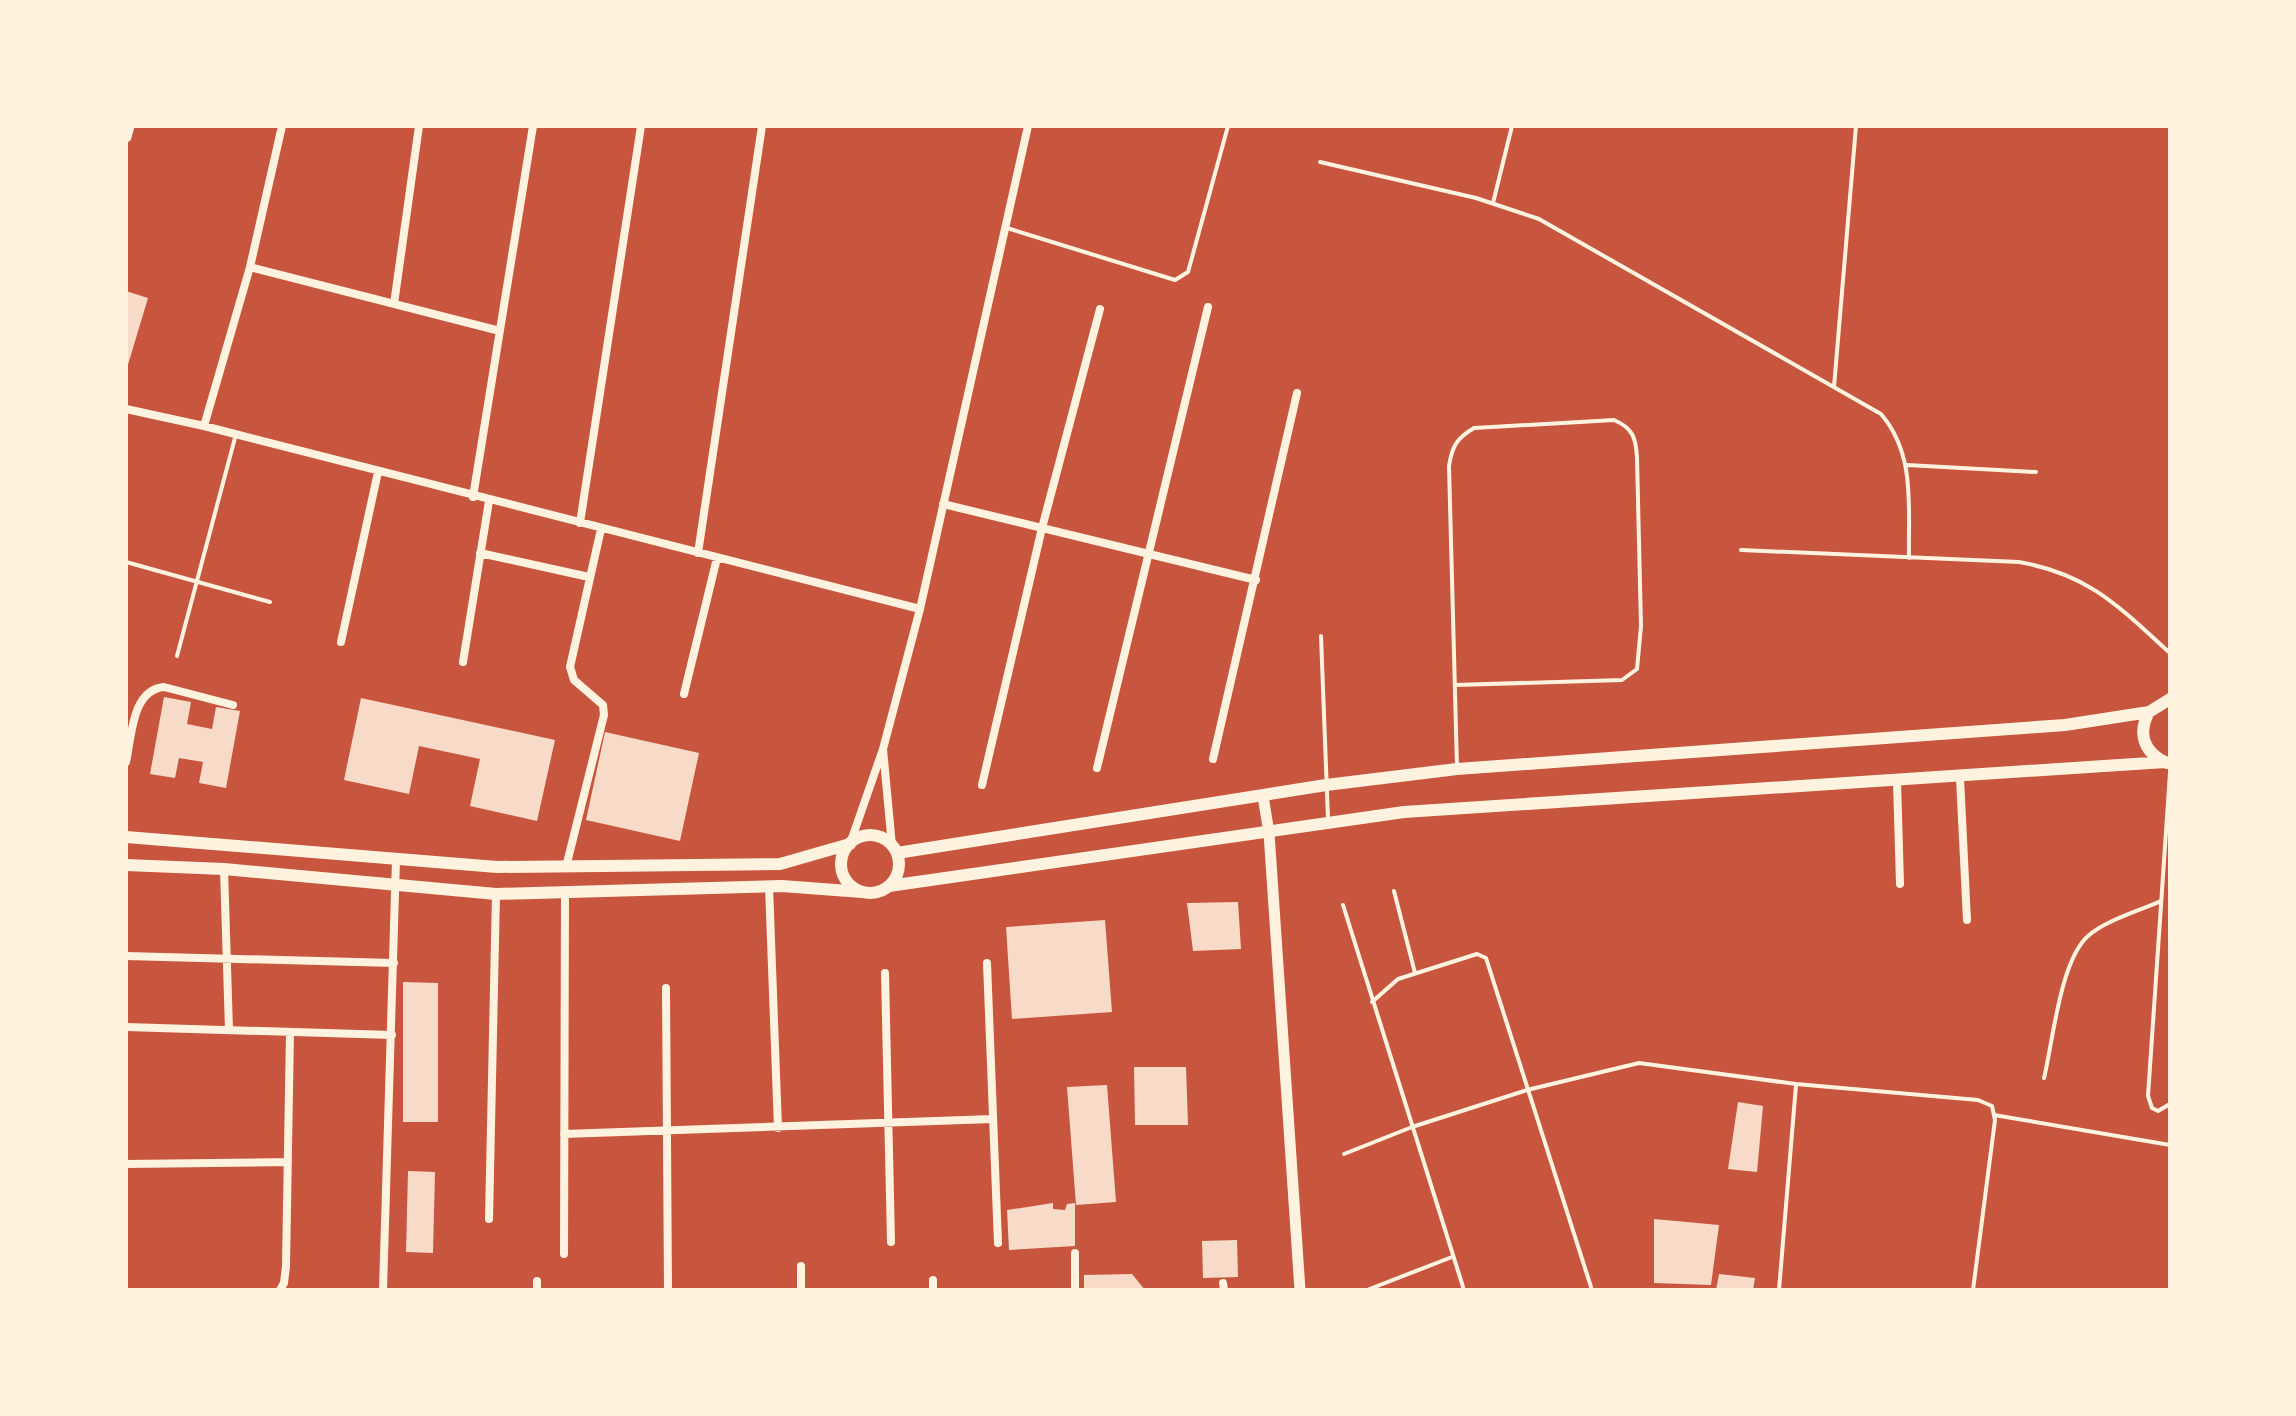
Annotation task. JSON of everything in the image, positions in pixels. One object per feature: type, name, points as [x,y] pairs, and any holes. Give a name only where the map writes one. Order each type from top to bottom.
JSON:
[{"type":"main road","points":[[894,850],[1326,785],[1457,769],[2065,725],[2149,712],[2170,699]]},
{"type":"main road","points":[[2149,712],[2144,721],[2144,741],[2148,751],[2168,766]]},
{"type":"main road","points":[[126,865],[224,869],[496,894],[769,886],[872,893],[889,886],[1404,812],[2168,766]]},
{"type":"main road","points":[[126,837],[497,867],[566,867],[780,864],[850,844],[868,835],[877,836],[894,850],[898,871],[889,886]]},
{"type":"main road","points":[[850,844],[843,852],[842,872],[853,888],[862,892]]},
{"type":"main road","points":[[496,894],[497,867]]},
{"type":"street","points":[[126,137],[129,126]]},
{"type":"street","points":[[204,426],[250,267],[282,126]]},
{"type":"street","points":[[394,304],[419,126]]},
{"type":"street","points":[[473,497],[533,126]]},
{"type":"street","points":[[580,523],[641,126]]},
{"type":"street","points":[[698,553],[762,126]]},
{"type":"street","points":[[850,844],[883,749],[920,609],[1028,126]]},
{"type":"street","points":[[250,267],[500,331]]},
{"type":"street","points":[[1097,768],[1208,307]]},
{"type":"street","points":[[982,785],[1042,528],[1100,309]]},
{"type":"street","points":[[1213,759],[1297,393]]},
{"type":"street","points":[[126,409],[236,434],[920,609]]},
{"type":"street","points":[[341,642],[378,472]]},
{"type":"street","points":[[463,662],[489,501]]},
{"type":"street","points":[[943,504],[1256,580]]},
{"type":"street","points":[[566,867],[604,715],[603,705],[574,680],[570,667],[601,529]]},
{"type":"street","points":[[480,553],[589,577]]},
{"type":"street","points":[[684,694],[717,558]]},
{"type":"street","points":[[126,762],[140,701],[153,688],[164,687],[233,705]]},
{"type":"street","points":[[883,749],[894,850]]},
{"type":"street","points":[[1960,778],[1967,920]]},
{"type":"street","points":[[1897,781],[1900,884]]},
{"type":"street","points":[[1263,796],[1269,833],[1300,1290]]},
{"type":"street","points":[[383,1290],[396,860]]},
{"type":"street","points":[[224,869],[229,1030]]},
{"type":"street","points":[[769,886],[778,1128]]},
{"type":"street","points":[[564,1254],[565,893]]},
{"type":"street","points":[[489,1219],[496,894]]},
{"type":"street","points":[[126,956],[394,963]]},
{"type":"street","points":[[987,963],[998,1243]]},
{"type":"street","points":[[885,973],[891,1242]]},
{"type":"street","points":[[666,988],[668,1290]]},
{"type":"street","points":[[126,1027],[392,1035]]},
{"type":"street","points":[[280,1290],[286,1266],[290,1032]]},
{"type":"street","points":[[564,1134],[993,1119]]},
{"type":"street","points":[[126,1164],[288,1162]]},
{"type":"street","points":[[1075,1253],[1075,1290]]},
{"type":"street","points":[[801,1266],[801,1290]]},
{"type":"lane","points":[[1004,227],[1175,280],[1182,278],[1188,272],[1228,126]]},
{"type":"lane","points":[[1493,203],[1512,126]]},
{"type":"lane","points":[[1834,387],[1856,126]]},
{"type":"lane","points":[[1320,162],[1493,203],[1539,219],[1881,414],[1895,430],[1907,465],[1909,558]]},
{"type":"lane","points":[[1455,685],[1622,680],[1637,669],[1641,626],[1637,458],[1636,440],[1628,426],[1614,420],[1474,428],[1458,438],[1449,466],[1457,769]]},
{"type":"lane","points":[[177,656],[236,434]]},
{"type":"lane","points":[[1907,465],[2036,472]]},
{"type":"lane","points":[[1741,550],[2019,562],[2055,568],[2123,610],[2170,653]]},
{"type":"lane","points":[[126,562],[270,602]]},
{"type":"lane","points":[[1321,636],[1328,825]]},
{"type":"lane","points":[[2168,766],[2148,1096],[2152,1108],[2158,1111],[2170,1104]]},
{"type":"lane","points":[[1394,891],[1415,973]]},
{"type":"lane","points":[[2044,1078],[2069,967],[2078,948],[2090,934],[2161,901]]},
{"type":"lane","points":[[1343,905],[1464,1290]]},
{"type":"lane","points":[[1372,1002],[1398,979],[1477,954],[1486,958],[1592,1290]]},
{"type":"lane","points":[[1344,1154],[1412,1127],[1527,1090],[1652,1063],[1796,1084],[1978,1100],[1992,1106],[1994,1115],[1973,1290]]},
{"type":"lane","points":[[1779,1290],[1796,1084]]},
{"type":"lane","points":[[1994,1115],[2170,1145]]},
{"type":"lane","points":[[1367,1290],[1452,1257]]},
{"type":"building","points":[[126,291],[148,298],[127,368],[126,368]]},
{"type":"building","points":[[164,697],[191,702],[187,724],[212,729],[216,707],[240,711],[226,788],[199,783],[203,762],[179,758],[175,778],[150,774]]},
{"type":"building","points":[[361,698],[555,740],[537,821],[470,806],[480,759],[419,746],[409,794],[344,780]]},
{"type":"building","points":[[605,732],[699,753],[680,841],[586,820]]},
{"type":"building","points":[[1238,902],[1241,949],[1193,951],[1187,903]]},
{"type":"building","points":[[1105,920],[1112,1012],[1012,1019],[1006,927]]},
{"type":"building","points":[[403,982],[438,983],[438,1122],[403,1122]]},
{"type":"building","points":[[1134,1067],[1186,1067],[1188,1125],[1135,1125]]},
{"type":"building","points":[[1107,1085],[1116,1202],[1076,1205],[1067,1087]]},
{"type":"building","points":[[1738,1102],[1763,1106],[1757,1172],[1728,1169]]},
{"type":"building","points":[[408,1171],[435,1172],[433,1253],[406,1252]]},
{"type":"building","points":[[1053,1203],[1053,1209],[1065,1210],[1067,1204],[1075,1203],[1075,1246],[1009,1250],[1007,1210]]},
{"type":"building","points":[[1654,1219],[1719,1225],[1711,1285],[1654,1283]]},
{"type":"building","points":[[1237,1240],[1238,1277],[1203,1278],[1202,1241]]},
{"type":"building","points":[[1132,1274],[1145,1290],[1084,1290],[1084,1275]]},
{"type":"building","points":[[1719,1274],[1755,1278],[1753,1290],[1716,1290]]}]
